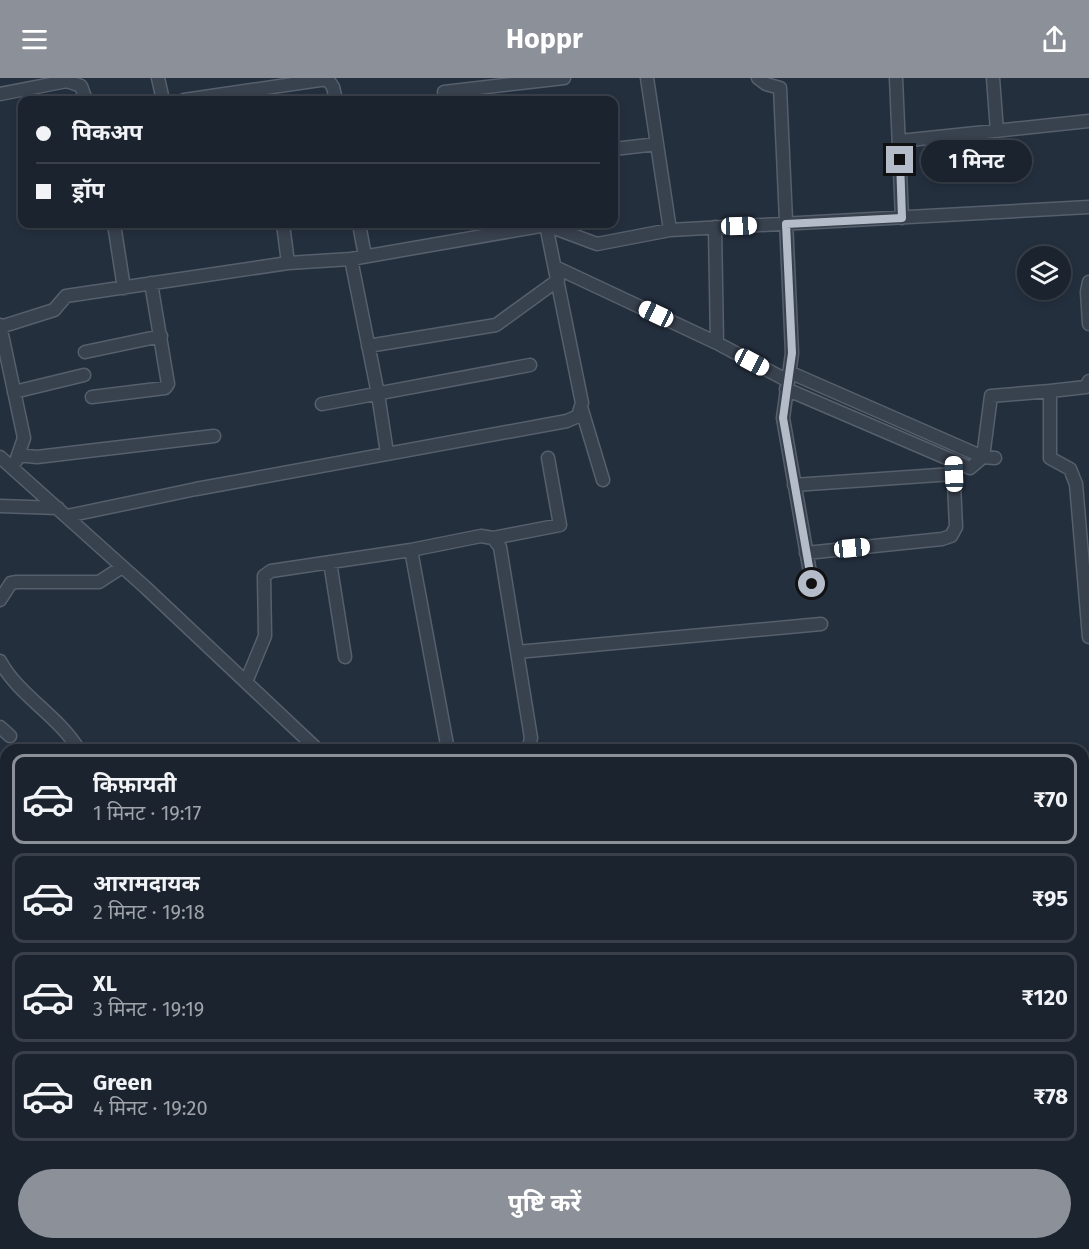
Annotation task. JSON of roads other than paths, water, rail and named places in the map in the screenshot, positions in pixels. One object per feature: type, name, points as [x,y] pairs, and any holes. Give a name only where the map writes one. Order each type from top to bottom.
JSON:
[{"type":"street","points":[[158,78],[162,96]]},
{"type":"street","points":[[444,92],[564,78]]},
{"type":"street","points":[[647,78],[670,230]]},
{"type":"street","points":[[758,78],[766,84],[780,88],[792,353],[783,418],[812,584]]},
{"type":"street","points":[[896,78],[902,218]]},
{"type":"street","points":[[993,78],[997,131]]},
{"type":"street","points":[[248,96],[264,95],[328,80],[335,96]]},
{"type":"street","points":[[0,94],[67,81],[81,86],[85,96]]},
{"type":"street","points":[[900,141],[1089,121]]},
{"type":"street","points":[[618,149],[657,144]]},
{"type":"street","points":[[554,228],[597,244],[670,230],[1089,207]]},
{"type":"street","points":[[715,227],[717,343]]},
{"type":"street","points":[[115,228],[124,288]]},
{"type":"street","points":[[284,228],[288,263]]},
{"type":"street","points":[[359,228],[364,256]]},
{"type":"street","points":[[13,468],[24,438],[0,326],[54,310],[66,296],[288,263],[351,259],[528,228]]},
{"type":"street","points":[[0,506],[62,512],[567,421],[578,416],[582,403],[547,228]]},
{"type":"street","points":[[351,259],[378,394],[387,453]]},
{"type":"street","points":[[555,267],[717,343],[953,467]]},
{"type":"street","points":[[368,345],[496,325],[558,280]]},
{"type":"street","points":[[1089,282],[1087,292],[1089,324]]},
{"type":"street","points":[[92,397],[165,388],[169,380],[151,284]]},
{"type":"street","points":[[86,352],[161,336]]},
{"type":"street","points":[[322,404],[530,365]]},
{"type":"street","points":[[14,392],[84,375]]},
{"type":"street","points":[[788,380],[989,458]]},
{"type":"street","points":[[989,458],[991,396],[1086,387],[1089,381]]},
{"type":"street","points":[[1050,391],[1050,458],[1070,469],[1076,484],[1089,637]]},
{"type":"street","points":[[581,407],[603,480]]},
{"type":"street","points":[[18,455],[37,457],[214,436]]},
{"type":"street","points":[[0,457],[312,744]]},
{"type":"street","points":[[246,682],[265,636],[264,576],[271,571],[411,550],[481,536],[493,538],[560,525],[548,458]]},
{"type":"street","points":[[794,485],[953,467],[970,468],[989,458]]},
{"type":"street","points":[[807,553],[942,539],[951,536],[956,527],[953,467]]},
{"type":"street","points":[[493,538],[500,547],[531,738],[530,744]]},
{"type":"street","points":[[411,550],[447,744]]},
{"type":"street","points":[[330,562],[345,657]]},
{"type":"street","points":[[0,600],[11,584],[17,582],[99,582],[122,567]]},
{"type":"street","points":[[517,652],[821,624]]},
{"type":"street","points":[[0,661],[15,681],[70,734],[76,744]]},
{"type":"street","points":[[0,727],[10,736]]}]
